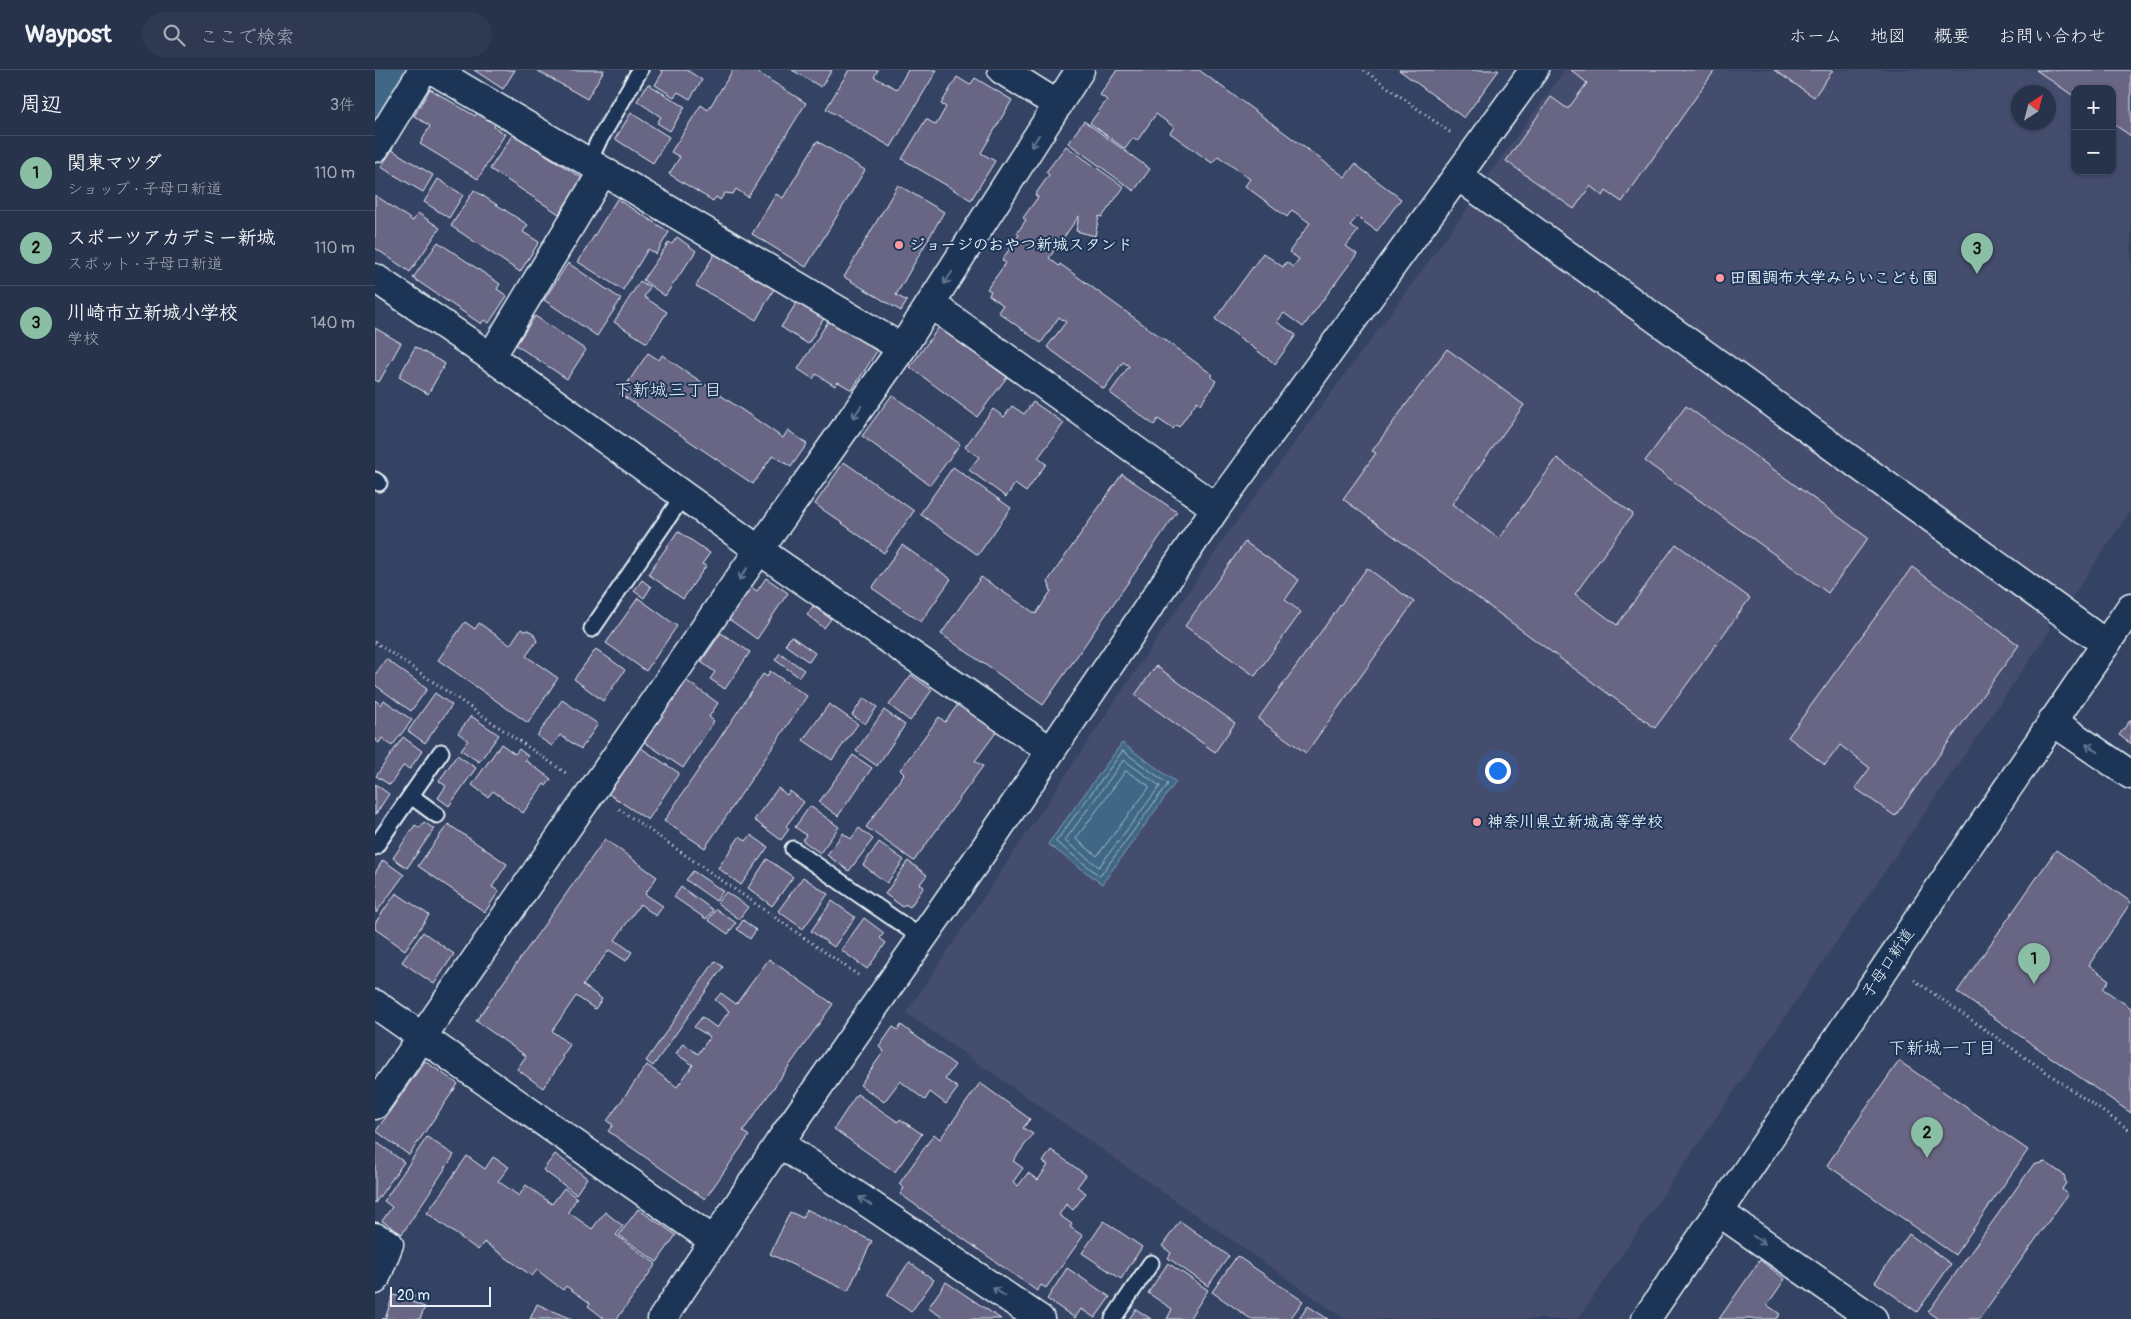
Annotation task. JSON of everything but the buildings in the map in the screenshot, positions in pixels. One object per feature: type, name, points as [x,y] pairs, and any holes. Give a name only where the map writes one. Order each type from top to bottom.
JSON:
[{"type":"street","points":[[375,148],[423,70]]},
{"type":"street","points":[[433,70],[902,348]]},
{"type":"street","points":[[1002,70],[1058,105]]},
{"type":"street","points":[[375,1105],[759,550],[902,348],[1080,70]]},
{"type":"street","points":[[662,1319],[779,1143],[1051,751],[1216,508],[1534,70]]},
{"type":"street","points":[[491,357],[596,166]]},
{"type":"street","points":[[1458,176],[2106,644]]},
{"type":"street","points":[[375,278],[491,357],[759,550],[1051,751]]},
{"type":"street","points":[[931,304],[1216,508]]},
{"type":"street","name":"子母口新道","points":[[1646,1319],[2131,607]]},
{"type":"street","points":[[2052,721],[2131,775]]},
{"type":"street","points":[[375,1004],[714,1241]]},
{"type":"street","points":[[779,1143],[1040,1319]]},
{"type":"street","points":[[1719,1212],[1873,1319]]},
{"type":"street","points":[[375,1237],[389,1244],[375,1280]]},
{"type":"lane","points":[[596,166],[598,142],[640,70]]},
{"type":"lane","points":[[592,629],[683,496]]},
{"type":"lane","points":[[375,848],[441,752]]},
{"type":"lane","points":[[411,796],[437,815]]},
{"type":"lane","points":[[793,848],[922,938]]},
{"type":"lane","points":[[1113,1319],[1151,1263]]},
{"type":"path","points":[[1364,70],[1476,151]]},
{"type":"path","points":[[375,642],[859,976]]},
{"type":"path","points":[[1888,963],[2131,1131]]},
{"type":"shaded area","points":[[1565,70],[2131,70],[2131,510],[2072,597],[2057,599],[1752,377],[1486,179]]},
{"type":"shaded area","name":"神奈川県立新城高等学校","points":[[1473,201],[2046,619],[2050,630],[1578,1319],[1345,1319],[906,1013],[1226,536]]},
{"type":"water","points":[[1122,743],[1176,782],[1102,884],[1048,844]]},
{"type":"waterway","points":[[375,107],[399,70]]},
{"type":"place","name":"ジョージのおやつ新城スタンド","points":[[899,245]]},
{"type":"place","name":"川崎市立新城小学校","points":[[1977,274]]},
{"type":"place","name":"田園調布大学みらいこども園","points":[[1720,278]]},
{"type":"place","name":"神奈川県立新城高等学校","points":[[1477,822]]},
{"type":"place","name":"関東マツダ","points":[[2034,984]]},
{"type":"place","name":"スポーツアカデミー新城","points":[[1927,1158]]},
{"type":"district","name":"下新城三丁目","points":[[668,390]]},
{"type":"district","name":"下新城一丁目","points":[[1942,1048]]}]
